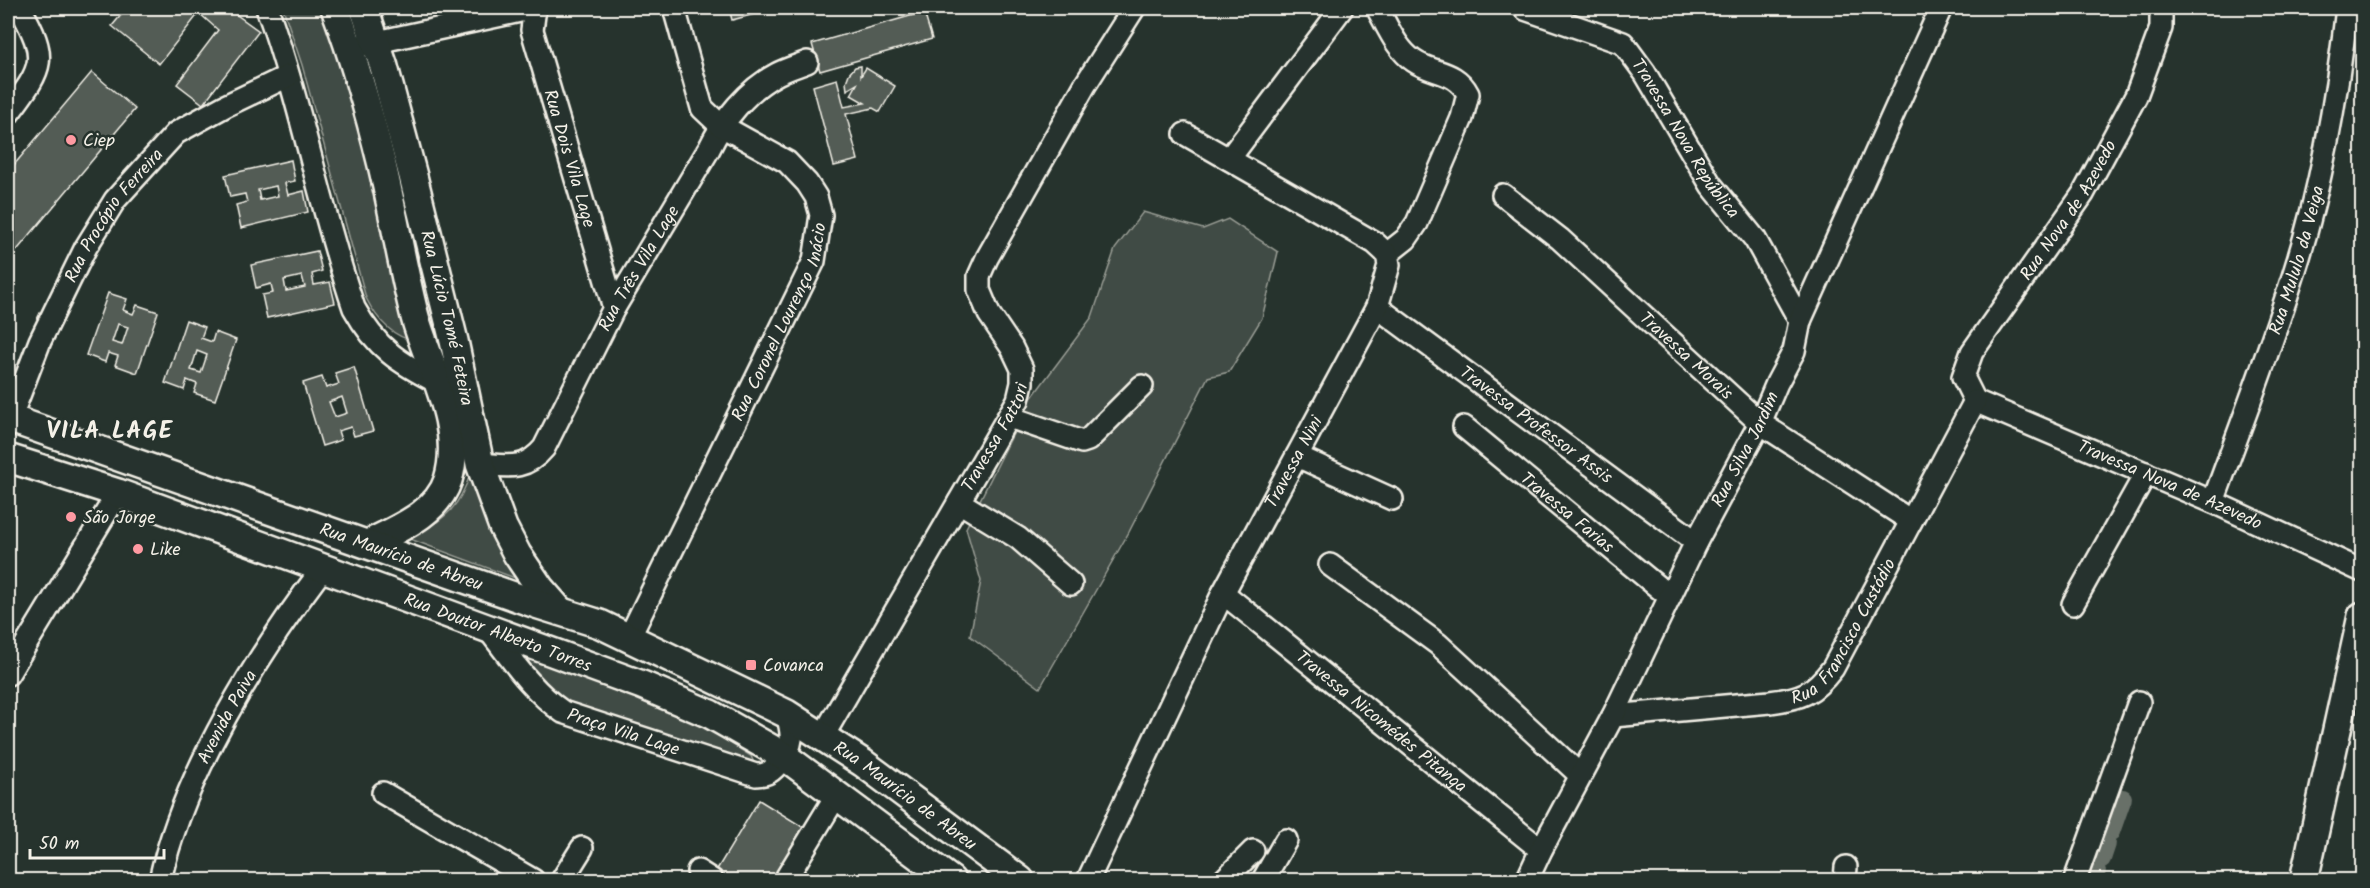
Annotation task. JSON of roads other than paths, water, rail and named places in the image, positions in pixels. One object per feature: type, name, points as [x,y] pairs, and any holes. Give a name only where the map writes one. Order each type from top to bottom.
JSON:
[{"type":"main road","name":"Rua Lúcio Tomé Feteira","points":[[336,8],[362,45],[384,68],[454,341],[480,464],[503,527],[540,588],[561,612]]},
{"type":"main road","name":"Rua Lúcio Tomé Feteira","points":[[364,8],[362,45],[382,165],[416,318],[439,383],[451,437],[451,464],[443,491],[424,512],[368,544]]},
{"type":"main road","name":"Rua Maurício de Abreu","points":[[9,418],[600,624],[787,714],[863,763],[1020,880]]},
{"type":"main road","name":"Rua Doutor Alberto Torres","points":[[8,458],[118,494],[323,568],[642,685],[700,710],[784,756],[951,880]]},
{"type":"main road","points":[[2304,880],[2360,648],[2362,616]]},
{"type":"street","points":[[8,114],[38,70],[39,53],[34,33],[20,8]]},
{"type":"street","points":[[267,8],[301,116],[333,241],[354,308],[365,327],[384,350],[409,368],[439,383]]},
{"type":"street","points":[[362,45],[534,8]]},
{"type":"street","name":"Rua Dois Vila Lage","points":[[534,8],[532,30],[615,308]]},
{"type":"street","name":"Rua Coronel Lourenço Inácio","points":[[629,638],[814,261],[821,215],[816,197],[807,183],[787,162],[720,126],[702,108],[674,8]]},
{"type":"street","name":"Travessa Fattori","points":[[823,736],[1018,400],[1022,369],[1012,348],[982,302],[979,276],[1084,85],[1134,8]]},
{"type":"street","points":[[1229,159],[1342,8]]},
{"type":"street","points":[[1185,134],[1376,243],[1387,254],[1406,239],[1417,223],[1462,118],[1468,93],[1463,84],[1452,76],[1415,62],[1406,54],[1377,8]]},
{"type":"street","name":"Rua Nova de Azevedo","points":[[1975,401],[1964,377],[1972,352],[2083,194],[2136,96],[2161,28],[2161,8]]},
{"type":"street","name":"Rua Mululo da Veiga","points":[[2213,502],[2296,269],[2322,166],[2339,81],[2347,8]]},
{"type":"street","name":"Travessa Nova República","points":[[1525,9],[1623,44],[1645,73],[1711,184],[1755,239],[1800,321]]},
{"type":"street","name":"Rua Silva Jardim","points":[[1527,880],[1580,775],[1613,717],[1696,542],[1760,423],[1794,351],[1800,321],[1933,10]]},
{"type":"street","name":"Rua Três Vila Lage","points":[[480,464],[521,465],[536,457],[544,448],[615,308],[709,149],[720,126],[759,86],[777,74],[807,62]]},
{"type":"street","name":"Rua Procópio Ferreira","points":[[9,418],[40,341],[86,247],[115,200],[176,133],[234,101],[288,76]]},
{"type":"street","name":"Travessa Morais","points":[[1503,195],[1560,239],[1760,423],[1911,521]]},
{"type":"street","name":"Travessa Nini","points":[[1088,880],[1223,593],[1377,307],[1387,276],[1389,265],[1387,254]]},
{"type":"street","name":"Travessa Professor Assis","points":[[1377,307],[1696,542]]},
{"type":"street","points":[[1008,417],[1082,442],[1088,440],[1142,386]]},
{"type":"street","name":"Travessa Nova de Azevedo","points":[[1975,401],[2146,472],[2362,571]]},
{"type":"street","name":"Rua Francisco Custódio","points":[[1613,717],[1780,701],[1801,697],[1813,691],[1833,668],[1975,401]]},
{"type":"street","name":"Travessa Farias","points":[[1464,428],[1670,597]]},
{"type":"street","points":[[1297,456],[1392,499]]},
{"type":"street","points":[[2073,604],[2146,472]]},
{"type":"street","points":[[8,673],[118,494]]},
{"type":"street","points":[[959,502],[1018,538],[1071,584]]},
{"type":"street","points":[[1330,565],[1438,644],[1580,775]]},
{"type":"street","name":"Avenida Paiva","points":[[160,880],[168,844],[177,818],[215,738],[250,676],[323,568]]},
{"type":"street","name":"Travessa Nicomédes Pitanga","points":[[1223,593],[1541,850]]},
{"type":"street","name":"Praça Vila Lage","points":[[488,629],[530,684],[545,700],[563,712],[756,775],[772,772],[784,756]]},
{"type":"street","points":[[2075,880],[2139,702]]},
{"type":"street","points":[[784,756],[790,749],[792,740],[787,714]]},
{"type":"street","points":[[383,793],[533,880]]},
{"type":"street","points":[[784,880],[836,795]]},
{"type":"street","points":[[1263,880],[1286,840]]},
{"type":"street","points":[[562,880],[582,848]]},
{"type":"street","points":[[1224,880],[1253,851]]},
{"type":"waterway","points":[[2111,832],[2123,798]]},
{"type":"waterway","points":[[2102,859],[2107,844]]},
{"type":"waterway","points":[[2094,880],[2097,871]]},
{"type":"place","name":"Ciep","points":[[71,140]]},
{"type":"place","name":"São Jorge","points":[[71,517]]},
{"type":"place","name":"Like","points":[[138,549]]},
{"type":"place","name":"Covanca","points":[[751,665]]},
{"type":"district","name":"VILA LAGE","points":[[110,430]]}]
